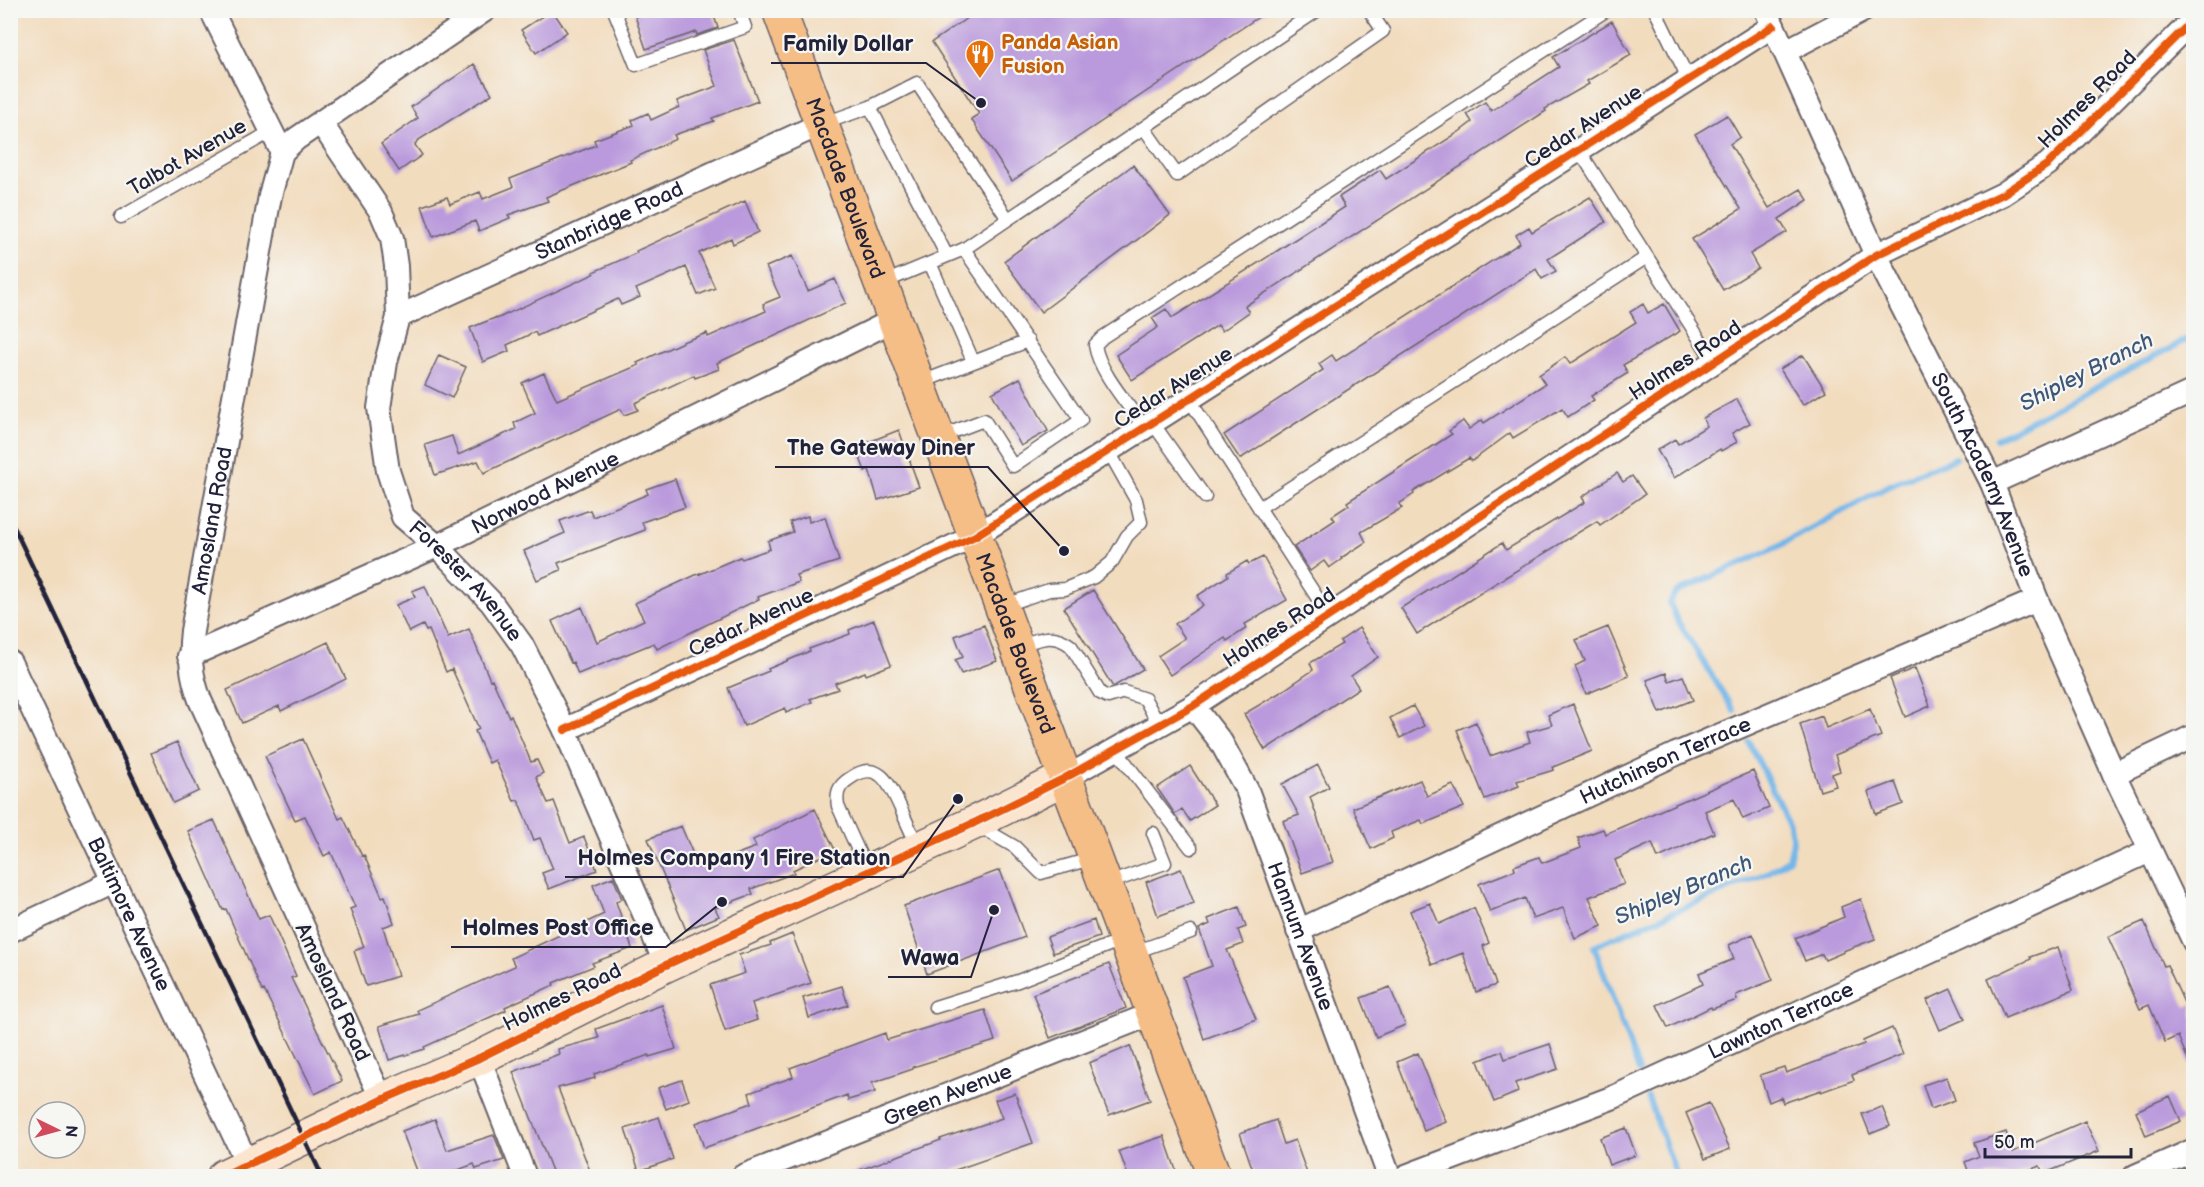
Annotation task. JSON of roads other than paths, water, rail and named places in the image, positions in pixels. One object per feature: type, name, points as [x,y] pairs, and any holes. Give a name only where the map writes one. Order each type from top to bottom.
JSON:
[{"type":"main road","name":"Macdade Boulevard","points":[[779,10],[1214,1176]]},
{"type":"street","points":[[211,10],[282,152],[296,139],[485,10]]},
{"type":"street","points":[[1786,51],[1864,10]]},
{"type":"street","name":"Cedar Avenue","points":[[565,730],[975,536],[1689,80],[1770,18]]},
{"type":"street","name":"South Academy Avenue","points":[[1770,18],[1876,255],[1992,483],[2037,600],[2114,774],[2193,942]]},
{"type":"street","name":"Holmes Road","points":[[236,1171],[382,1100],[479,1058],[666,965],[974,823],[1065,778],[1193,706],[1876,255],[2003,194],[2048,164],[2193,19]]},
{"type":"street","name":"Forester Avenue","points":[[321,123],[381,212],[392,238],[396,266],[398,317],[386,362],[379,408],[388,471],[403,517],[437,546],[491,602],[516,636],[565,730],[666,965]]},
{"type":"street","name":"Stanbridge Road","points":[[398,317],[821,124]]},
{"type":"street","name":"Amosland Road","points":[[282,152],[270,196],[189,656],[192,679],[200,700],[382,1100]]},
{"type":"street","name":"Norwood Avenue","points":[[189,656],[437,546],[894,320]]},
{"type":"street","points":[[1992,483],[2193,391]]},
{"type":"street","name":"Hutchinson Terrace","points":[[1298,931],[1676,754],[2037,600]]},
{"type":"street","name":"Baltimore Avenue","points":[[10,662],[114,882],[236,1171]]},
{"type":"street","name":"Hannum Avenue","points":[[1193,706],[1221,742],[1247,790],[1389,1176]]},
{"type":"street","points":[[2114,774],[2193,736]]},
{"type":"street","name":"Lawnton Terrace","points":[[1406,1176],[1614,1097],[2150,851]]},
{"type":"street","points":[[10,931],[114,882]]},
{"type":"street","name":"Green Avenue","points":[[743,1176],[1154,1013]]},
{"type":"street","points":[[479,1058],[525,1176]]},
{"type":"street","points":[[2135,1176],[2193,1150]]},
{"type":"lane","points":[[614,10],[636,65],[745,27],[739,10]]},
{"type":"lane","points":[[880,283],[964,249],[1318,10]]},
{"type":"lane","points":[[1144,128],[1177,175],[1383,31],[1369,10]]},
{"type":"lane","points":[[1205,497],[1103,369],[1095,345],[1103,337],[1607,10]]},
{"type":"lane","points":[[1655,10],[1689,80]]},
{"type":"lane","points":[[821,124],[870,107],[917,83],[1008,219]]},
{"type":"lane","points":[[870,107],[947,256]]},
{"type":"lane","name":"Talbot Avenue","points":[[121,217],[272,131]]},
{"type":"lane","points":[[1579,150],[1714,362]]},
{"type":"lane","points":[[938,437],[984,420],[1012,465],[1081,420],[964,249]]},
{"type":"lane","points":[[1259,508],[1647,257]]},
{"type":"lane","points":[[930,263],[973,361]]},
{"type":"lane","points":[[918,383],[1028,341]]},
{"type":"lane","points":[[1189,399],[1329,616]]},
{"type":"lane","points":[[1001,607],[1049,590],[1065,589],[1094,577],[1112,562],[1128,536],[1141,522],[1136,501],[1108,450]]},
{"type":"lane","points":[[1016,646],[1052,636],[1064,641],[1071,646],[1100,693],[1108,698],[1124,692],[1145,699],[1159,725]]},
{"type":"lane","points":[[1116,750],[1191,848]]},
{"type":"lane","points":[[868,872],[838,807],[836,796],[841,786],[859,773],[868,770],[885,777],[918,848]]},
{"type":"lane","points":[[974,823],[1015,847],[1041,873],[1100,871],[1165,863],[1154,833]]},
{"type":"lane","points":[[935,1007],[1128,946],[1191,932]]},
{"type":"waterway","name":"Shipley Branch","points":[[1996,439],[2194,336]]},
{"type":"waterway","name":"Shipley Branch","points":[[1734,711],[1676,618],[1670,603],[1675,593],[1777,547],[1892,484],[1956,458]]},
{"type":"waterway","name":"Shipley Branch","points":[[1639,1071],[1594,946],[1769,872],[1789,859],[1793,842],[1790,825],[1749,742]]},
{"type":"waterway","name":"Shipley Branch","points":[[1648,1097],[1677,1176]]},
{"type":"railway","points":[[10,519],[322,1176]]},
{"type":"place","name":"Panda Asian Fusion","points":[[980,80]]},
{"type":"place","name":"Family Dollar","points":[[981,103]]},
{"type":"place","name":"The Gateway Diner","points":[[1064,551]]},
{"type":"place","name":"Holmes Company 1 Fire Station","points":[[958,799]]},
{"type":"place","name":"Holmes Post Office","points":[[722,902]]},
{"type":"place","name":"Wawa","points":[[994,910]]}]
